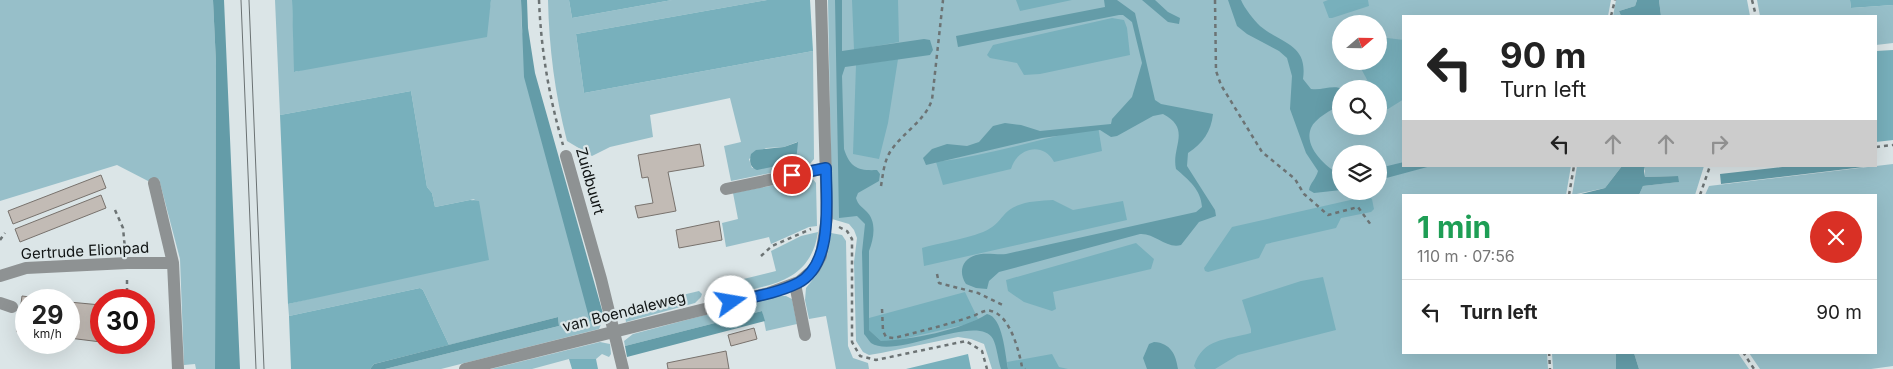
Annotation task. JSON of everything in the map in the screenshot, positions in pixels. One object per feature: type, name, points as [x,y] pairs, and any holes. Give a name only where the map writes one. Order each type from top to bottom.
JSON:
[{"type":"street","name":"van Boendaleweg","points":[[466,369],[769,293],[795,284],[814,269],[821,256],[825,227],[826,168],[821,0]]},
{"type":"street","name":"Zuidbuurt","points":[[566,156],[624,369]]},
{"type":"street","points":[[726,189],[826,168]]},
{"type":"street","name":"Gertrude Elionpad","points":[[154,182],[173,263],[178,369]]},
{"type":"street","name":"Gertrude Elionpad","points":[[0,276],[26,268],[127,262],[173,263]]},
{"type":"street","points":[[795,284],[805,335]]},
{"type":"path","name":"Zuidbuurt","points":[[538,0],[540,37],[545,72],[566,156]]},
{"type":"path","points":[[882,186],[884,166],[890,152],[924,116],[932,100],[944,0]]},
{"type":"path","points":[[1214,0],[1216,72],[1228,97],[1262,152],[1296,179],[1304,194],[1328,215],[1358,207],[1371,225]]},
{"type":"path","points":[[1612,15],[1615,0]]},
{"type":"path","points":[[1752,0],[1756,15]]},
{"type":"path","points":[[1877,147],[1893,145]]},
{"type":"path","points":[[1569,194],[1574,167]]},
{"type":"path","points":[[1700,194],[1710,167]]},
{"type":"path","points":[[761,256],[772,246],[808,229],[840,227],[848,230],[852,239],[852,342],[860,356],[876,360],[966,341],[982,351],[988,369]]},
{"type":"path","name":"Gertrude Elionpad","points":[[0,240],[5,233]]},
{"type":"path","points":[[937,274],[939,283],[978,293],[1005,306]]},
{"type":"path","points":[[882,309],[883,331],[886,337],[894,338],[952,323],[985,311],[992,311],[1003,318],[1019,350],[1022,367],[1025,369]]},
{"type":"path","points":[[1549,354],[1550,369]]},
{"type":"path","points":[[1744,354],[1754,369]]},
{"type":"shaded area","points":[[0,0],[213,0],[216,63],[215,369],[196,369],[195,364],[184,365],[180,259],[159,179],[148,181],[117,165],[0,201]]},
{"type":"shaded area","points":[[213,0],[224,0],[240,369],[215,369],[216,63]]},
{"type":"shaded area","points":[[275,0],[292,0],[295,72],[489,12],[491,0],[521,0],[522,30],[597,322],[604,317],[599,329],[441,369],[385,369],[559,326],[558,317],[449,345],[423,290],[420,288],[289,316],[288,304],[320,296],[475,199],[435,207],[432,193],[427,187],[411,91],[280,115]]},
{"type":"shaded area","points":[[292,0],[491,0],[487,37],[294,72]]},
{"type":"shaded area","points":[[521,0],[527,0],[528,28],[535,73],[604,317],[597,322],[590,321],[524,77]]},
{"type":"shaded area","points":[[548,0],[569,0],[572,18],[672,0],[767,0],[576,34],[584,93],[813,51],[814,159],[809,165],[731,181],[724,146],[741,142],[730,98],[650,115],[653,137],[610,147],[592,156],[567,141],[556,88]],"holes":[[[797,142],[796,162],[778,166],[752,168],[749,159],[766,148],[784,147]]]},
{"type":"shaded area","points":[[569,0],[672,0],[572,18]]},
{"type":"shaded area","points":[[767,0],[810,0],[813,51],[584,93],[576,34]]},
{"type":"shaded area","points":[[828,0],[1611,0],[1608,15],[1402,15],[1402,167],[1571,167],[1566,194],[1402,194],[1402,354],[1547,354],[1548,369],[992,369],[984,344],[958,337],[869,355],[863,352],[856,341],[854,262],[857,238],[849,224],[832,219]]},
{"type":"shaded area","points":[[835,0],[842,0],[842,51],[924,39],[930,40],[933,50],[930,55],[845,67],[842,76],[844,149],[846,155],[856,167],[865,170],[877,170],[880,174],[879,181],[858,193],[856,198],[872,220],[874,230],[869,251],[869,330],[881,341],[906,339],[964,325],[987,314],[997,322],[1000,329],[1008,369],[1001,369],[993,339],[984,332],[954,333],[898,346],[883,347],[871,343],[864,334],[862,252],[865,224],[857,216],[839,218]]},
{"type":"shaded area","points":[[852,0],[898,0],[899,42],[854,50]]},
{"type":"shaded area","points":[[1016,0],[1072,0],[1020,11]]},
{"type":"shaded area","points":[[1104,0],[1117,0],[1135,13],[1155,100],[1161,104],[1213,114],[1205,136],[1188,153],[1187,166],[1215,210],[1216,216],[1199,222],[1181,245],[1170,245],[1151,236],[1140,234],[999,272],[989,281],[987,289],[976,288],[966,284],[962,275],[963,266],[967,260],[976,255],[1006,254],[1196,212],[1202,207],[1197,190],[1176,169],[1175,161],[1179,132],[1172,120],[1163,114],[1153,116],[1117,136],[1111,137],[1100,130],[1042,138],[926,165],[923,158],[932,149],[947,144],[967,146],[979,142],[993,126],[1005,123],[1021,125],[1040,131],[1111,124],[1112,119],[1132,97],[1142,63],[1132,22],[1123,15],[958,47],[956,36],[1105,7]]},
{"type":"shaded area","points":[[1142,0],[1155,0],[1168,12],[1180,18],[1179,24],[1168,22]]},
{"type":"shaded area","points":[[1228,0],[1241,0],[1249,14],[1260,26],[1292,46],[1301,58],[1303,79],[1311,89],[1332,87],[1332,110],[1313,124],[1309,135],[1313,149],[1323,162],[1332,169],[1332,191],[1314,193],[1309,190],[1318,171],[1306,153],[1290,109],[1292,76],[1287,58],[1279,51],[1247,34],[1237,26]]},
{"type":"shaded area","points":[[1328,0],[1368,0],[1369,6],[1341,15],[1332,15],[1332,18],[1329,18],[1323,2]]},
{"type":"shaded area","points":[[1616,0],[1637,0],[1635,6],[1619,11],[1621,15],[1613,15]]},
{"type":"shaded area","points":[[1637,0],[1659,0],[1661,15],[1621,15],[1619,11],[1635,6]]},
{"type":"shaded area","points":[[1659,0],[1747,0],[1750,15],[1661,15]]},
{"type":"shaded area","points":[[1757,0],[1850,0],[1851,8],[1893,5],[1893,43],[1877,45],[1877,15],[1760,15]]},
{"type":"shaded area","points":[[1850,0],[1893,0],[1893,5],[1851,8]]},
{"type":"shaded area","points":[[1112,18],[1124,20],[1127,28],[1130,55],[1040,74],[1024,75],[1017,63],[990,58],[987,55],[993,45]]},
{"type":"shaded area","points":[[1388,38],[1402,40],[1402,100],[1387,109],[1387,80],[1367,80],[1362,70],[1388,70]]},
{"type":"shaded area","points":[[1893,50],[1893,140],[1877,142],[1877,51]]},
{"type":"shaded area","points":[[898,59],[888,123],[879,159],[853,154],[856,65]]},
{"type":"shaded area","points":[[411,91],[427,187],[432,193],[435,207],[470,200],[479,201],[489,260],[288,304],[280,115]]},
{"type":"shaded area","points":[[1098,126],[1102,151],[1054,162],[1043,151],[1031,150],[1019,156],[1011,169],[943,185],[936,162],[997,151]]},
{"type":"shaded area","points":[[798,142],[796,162],[757,170],[751,166],[751,154],[756,150],[784,147]]},
{"type":"shaded area","points":[[1402,162],[1402,167],[1427,167],[1387,178],[1387,166]]},
{"type":"shaded area","points":[[1893,164],[1893,366],[1871,369],[1760,369],[1750,354],[1877,354],[1877,194],[1705,194],[1709,186]]},
{"type":"shaded area","points":[[1577,167],[1621,167],[1605,188],[1572,194]]},
{"type":"shaded area","points":[[1621,167],[1645,167],[1645,177],[1678,176],[1679,182],[1643,186],[1639,194],[1581,194],[1605,188]]},
{"type":"shaded area","points":[[1645,167],[1704,167],[1695,194],[1639,194],[1643,186],[1678,182],[1678,176],[1645,177]]},
{"type":"shaded area","points":[[1782,167],[1864,167],[1721,184],[1720,174]]},
{"type":"shaded area","points":[[812,178],[816,183],[817,226],[809,227],[771,244],[769,237],[726,247],[722,223],[738,219],[733,193]]},
{"type":"shaded area","points":[[1053,200],[1073,210],[1123,201],[1127,220],[924,266],[922,248],[983,232],[992,227],[1008,211],[1018,205]]},
{"type":"shaded area","points":[[1350,200],[1372,200],[1374,209],[1371,212],[1341,218],[1336,228],[1266,244],[1259,258],[1208,272],[1205,271],[1204,268],[1232,227]]},
{"type":"shaded area","points":[[818,232],[813,250],[806,263],[796,273],[784,280],[755,289],[723,296],[717,293],[716,290],[719,285],[776,271],[771,251],[801,236]]},
{"type":"shaded area","points":[[831,233],[842,235],[846,241],[848,346],[853,358],[868,363],[869,369],[836,369],[826,316],[809,319],[805,300],[806,288],[818,273],[827,257]]},
{"type":"shaded area","points":[[1136,243],[1154,259],[1151,269],[1053,292],[1056,309],[1052,311],[1024,302],[1008,291],[1006,280]]},
{"type":"shaded area","points":[[1323,277],[1336,330],[1238,355],[1215,369],[1196,369],[1194,366],[1198,357],[1209,345],[1224,339],[1251,333],[1242,300],[1301,281]]},
{"type":"shaded area","points":[[420,288],[423,290],[449,345],[374,364],[370,369],[291,369],[289,316]]},
{"type":"shaded area","points":[[699,291],[702,294],[701,297],[695,303],[626,322],[624,309]]},
{"type":"shaded area","points":[[965,292],[978,319],[968,324],[894,341],[881,341],[869,330],[869,318]]},
{"type":"shaded area","points":[[777,296],[786,296],[792,299],[797,324],[766,331],[762,311],[625,346],[624,341],[633,334]]},
{"type":"shaded area","points":[[762,311],[765,321],[627,357],[625,346]]},
{"type":"shaded area","points":[[558,317],[559,326],[385,369],[370,369],[374,364]]},
{"type":"shaded area","points":[[600,342],[610,344],[611,354],[609,357],[602,354],[596,359],[569,359],[532,369],[491,369]]},
{"type":"shaded area","points":[[1154,342],[1169,347],[1176,359],[1178,369],[1147,369],[1143,358],[1149,344]]},
{"type":"shaded area","points":[[968,354],[971,369],[906,369]]},
{"type":"shaded area","points":[[1052,354],[1059,367],[1068,369],[1008,369],[1007,362]]},
{"type":"shaded area","points":[[1552,354],[1616,354],[1616,369],[1553,369]]},
{"type":"shaded area","points":[[1616,354],[1634,354],[1639,369],[1616,369]]},
{"type":"shaded area","points":[[1634,354],[1739,354],[1749,369],[1639,369]]},
{"type":"shaded area","points":[[569,359],[596,359],[598,369],[572,369]]},
{"type":"building","points":[[700,144],[704,166],[668,172],[676,211],[638,218],[635,206],[653,203],[648,177],[642,178],[638,155]]},
{"type":"building","points":[[101,175],[106,188],[13,224],[8,211]]},
{"type":"building","points":[[101,195],[106,208],[20,242],[15,229]]},
{"type":"building","points":[[719,221],[722,240],[679,248],[676,230]]},
{"type":"building","points":[[80,303],[90,304],[90,341],[80,339]]},
{"type":"building","points":[[754,328],[757,339],[731,346],[728,335]]},
{"type":"building","points":[[726,351],[729,369],[668,369],[667,363]]},
{"type":"tram line","points":[[241,0],[256,369]]},
{"type":"tram line","points":[[249,0],[264,369]]},
{"type":"route","points":[[731,302],[769,293],[800,282],[814,269],[821,256],[827,217],[826,168],[792,175]]}]
